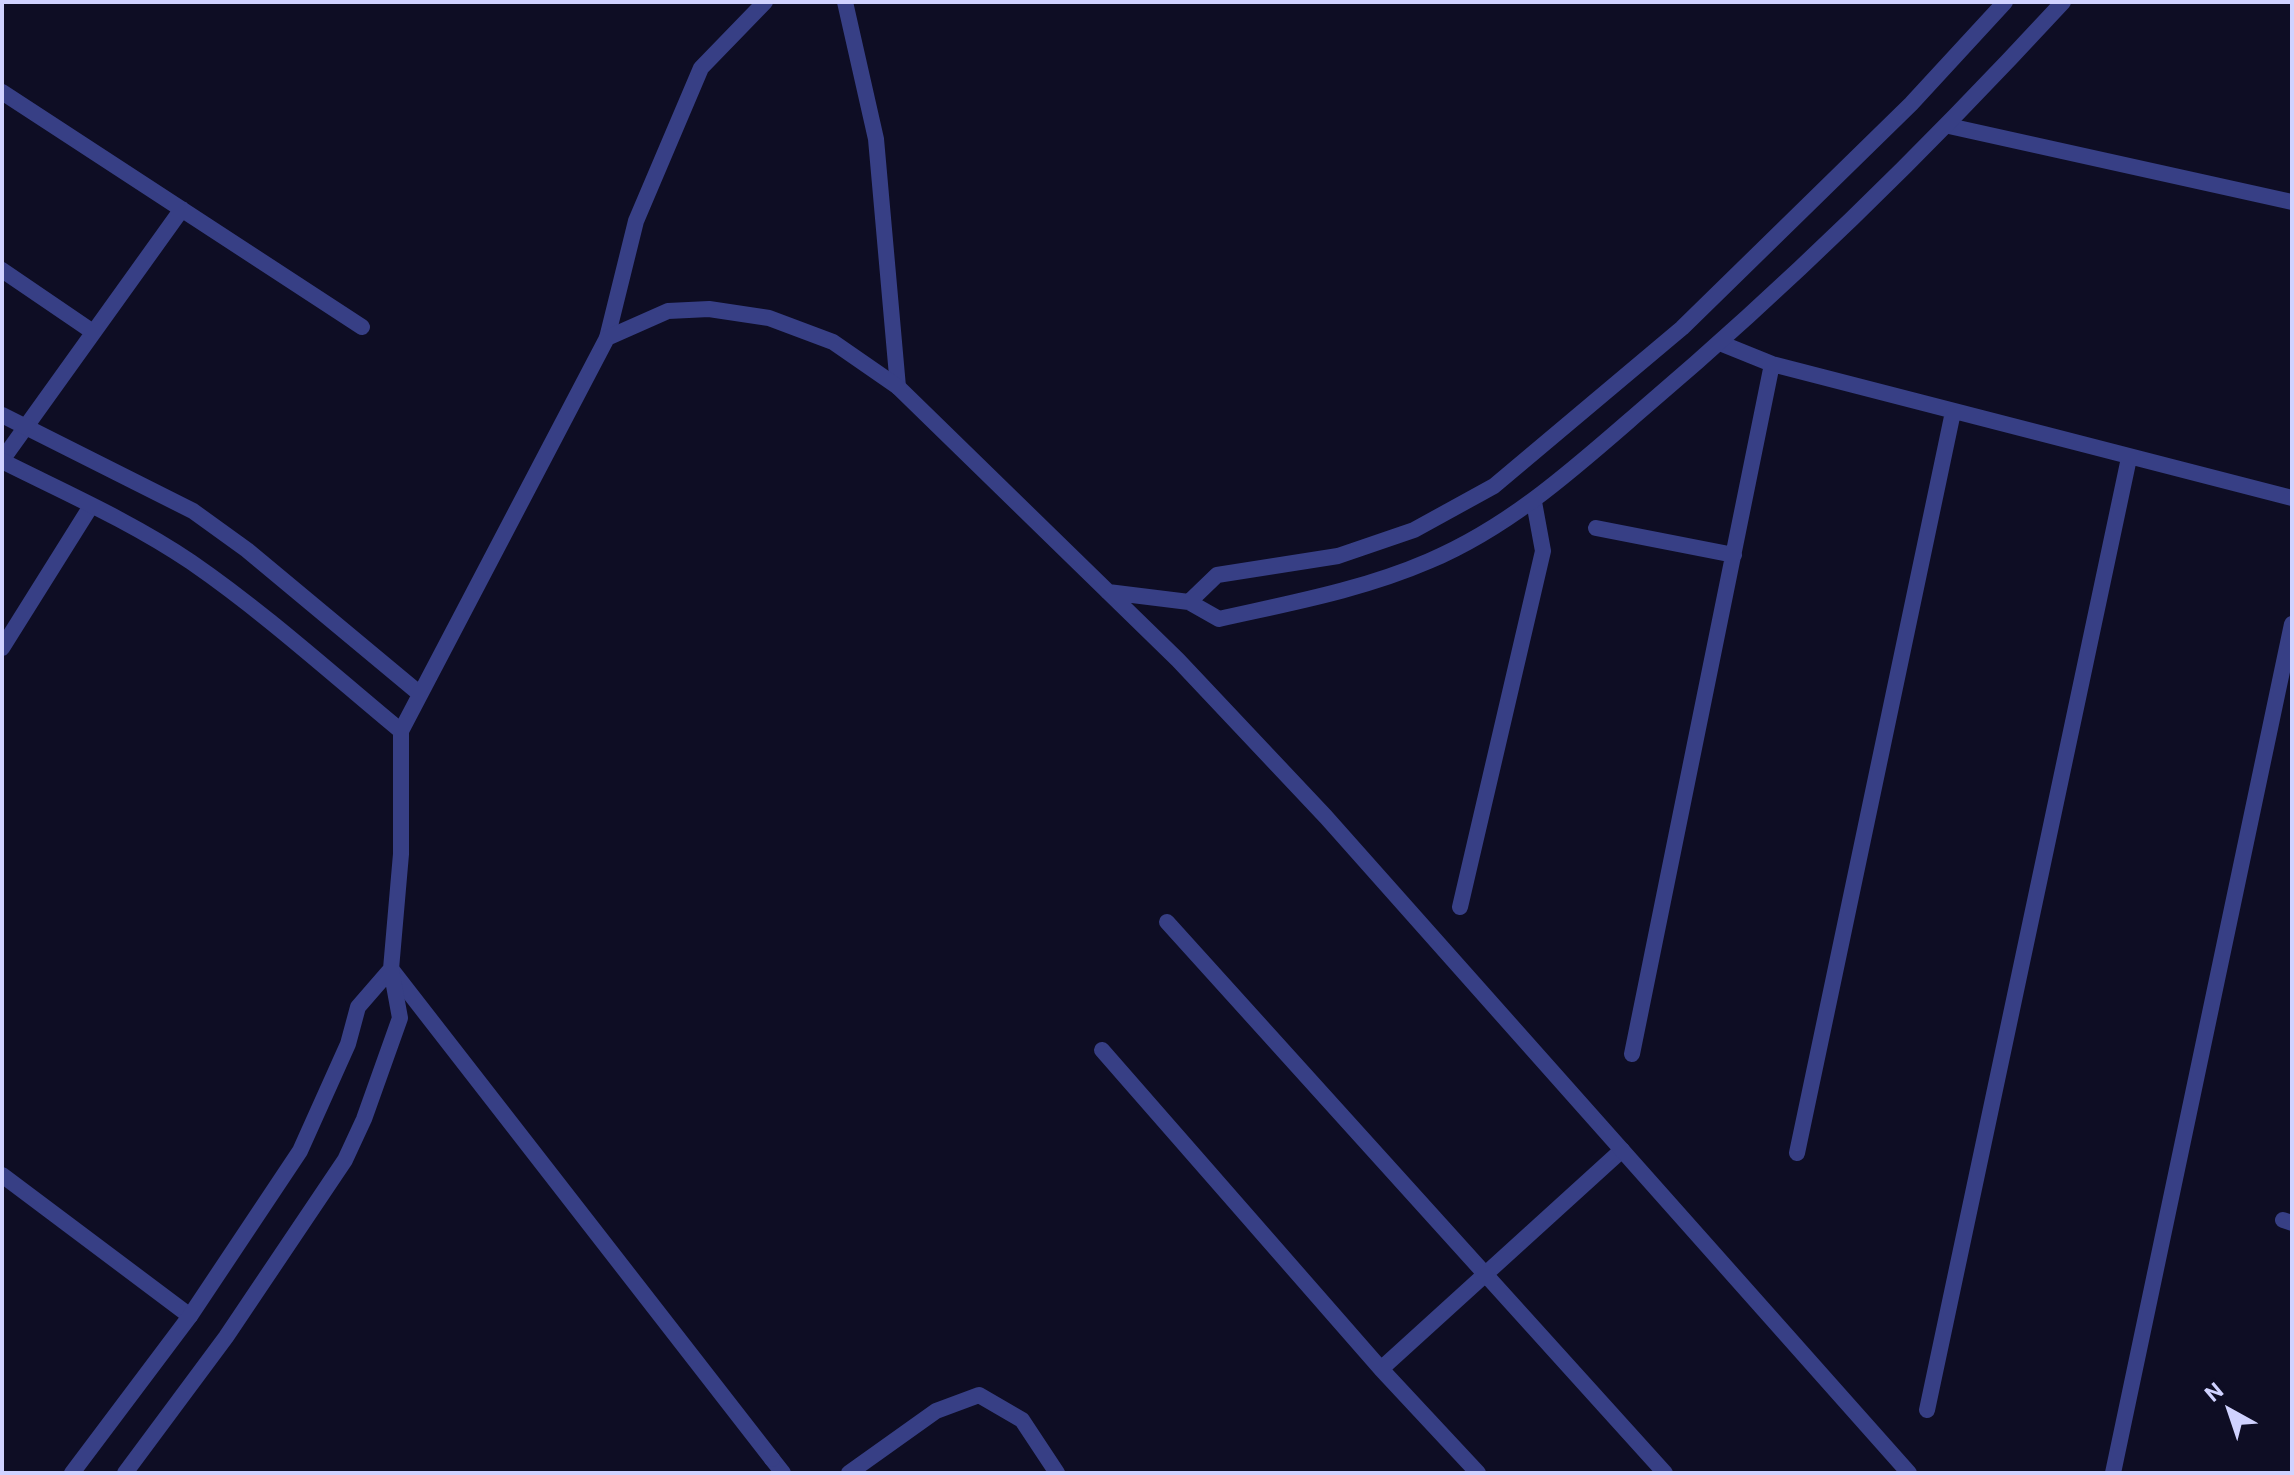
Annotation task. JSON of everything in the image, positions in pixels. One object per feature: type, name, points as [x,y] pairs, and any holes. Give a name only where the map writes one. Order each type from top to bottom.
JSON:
[{"type":"street","points":[[125,1473],[226,1337],[345,1160],[400,1018],[391,969],[401,854],[401,731],[607,338],[636,221],[701,68],[765,2]]},
{"type":"street","points":[[845,2],[876,139],[898,387]]},
{"type":"street","points":[[1189,602],[1217,575],[1338,556],[1414,530],[1494,486],[1682,328],[1911,104],[2005,2]]},
{"type":"street","points":[[1108,592],[1189,602],[1219,619],[1349,590],[1431,561],[1534,502],[1720,343],[1949,126],[2058,4]]},
{"type":"street","points":[[2,92],[362,327]]},
{"type":"street","points":[[1949,126],[2292,202]]},
{"type":"street","points":[[182,209],[23,426],[2,461],[178,554],[233,593],[401,731]]},
{"type":"street","points":[[2,270],[93,332]]},
{"type":"street","points":[[607,338],[668,311],[709,309],[769,318],[833,342],[898,387],[1178,660],[1326,817],[1909,1473]]},
{"type":"street","points":[[1720,343],[1772,364],[2292,498]]},
{"type":"street","points":[[1632,1054],[1772,364]]},
{"type":"street","points":[[1797,1153],[1953,412]]},
{"type":"street","points":[[2,415],[193,511],[247,550],[420,694]]},
{"type":"street","points":[[1927,1410],[2129,458]]},
{"type":"street","points":[[1460,907],[1543,551],[1534,502]]},
{"type":"street","points":[[2,648],[91,506]]},
{"type":"street","points":[[1596,528],[1734,555]]},
{"type":"street","points":[[2113,1473],[2292,624]]},
{"type":"street","points":[[1167,922],[1665,1473]]},
{"type":"street","points":[[72,1473],[190,1316],[300,1151],[348,1044],[358,1007],[391,969]]},
{"type":"street","points":[[391,969],[777,1466]]},
{"type":"street","points":[[1102,1050],[1381,1369],[1478,1473]]},
{"type":"street","points":[[1381,1369],[1622,1150]]},
{"type":"street","points":[[2,1175],[190,1316]]},
{"type":"street","points":[[849,1473],[936,1411],[979,1395],[1022,1420],[1057,1473]]}]
